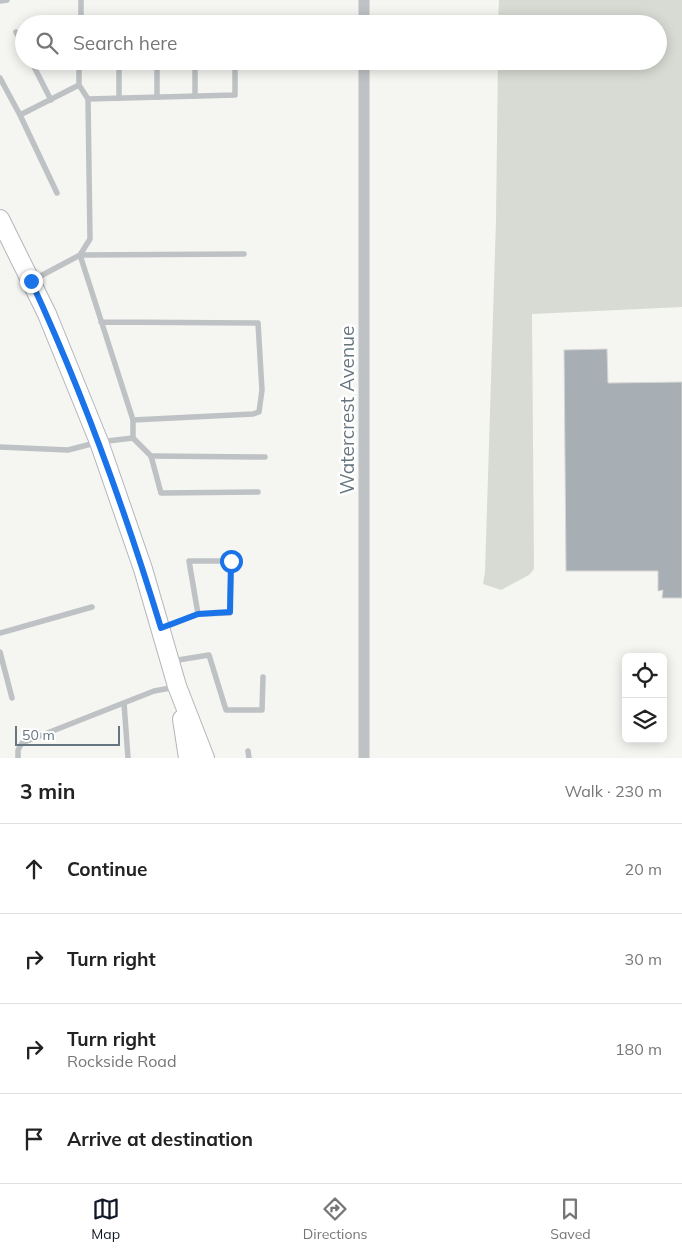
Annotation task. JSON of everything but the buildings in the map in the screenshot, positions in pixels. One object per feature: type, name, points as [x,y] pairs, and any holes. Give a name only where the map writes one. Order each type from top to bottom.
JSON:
[{"type":"main road","points":[[0,219],[31,281],[99,442],[143,569],[177,686],[205,758]]},
{"type":"main road","points":[[177,686],[188,758]]},
{"type":"street","points":[[364,0],[364,15]]},
{"type":"street","name":"Watercrest Avenue","points":[[364,70],[364,758]]},
{"type":"lane","points":[[0,1],[7,0]]},
{"type":"lane","points":[[81,0],[81,15]]},
{"type":"lane","points":[[35,70],[50,100]]},
{"type":"lane","points":[[79,70],[79,85],[88,99],[90,239],[80,255],[133,420],[132,438],[151,456],[161,493],[258,492]]},
{"type":"lane","points":[[118,98],[119,70]]},
{"type":"lane","points":[[157,70],[157,97]]},
{"type":"lane","points":[[195,70],[195,96]]},
{"type":"lane","points":[[88,99],[236,95],[235,70]]},
{"type":"lane","points":[[0,78],[57,193]]},
{"type":"lane","points":[[20,116],[79,85]]},
{"type":"lane","points":[[31,281],[80,255],[244,254]]},
{"type":"lane","points":[[101,322],[258,323],[262,390],[259,412],[253,414],[133,420]]},
{"type":"lane","points":[[0,448],[68,450],[99,442],[132,438]]},
{"type":"lane","points":[[151,456],[264,457]]},
{"type":"lane","points":[[161,628],[198,614],[230,612],[231,561],[189,561],[198,614]]},
{"type":"lane","points":[[0,633],[92,607]]},
{"type":"lane","points":[[0,652],[12,698]]},
{"type":"lane","points":[[170,662],[209,655],[226,710],[262,710],[263,677]]},
{"type":"lane","points":[[18,758],[18,750],[22,743],[154,691],[177,686]]},
{"type":"lane","points":[[124,703],[128,758]]},
{"type":"shaded area","points":[[499,0],[682,0],[682,307],[532,314],[534,569],[529,575],[501,590],[483,584],[485,572],[496,220],[498,70],[667,70],[667,15],[498,15]]},
{"type":"route","points":[[31,281],[47,314],[99,442],[143,569],[161,628],[198,614],[230,612],[231,561]]}]
